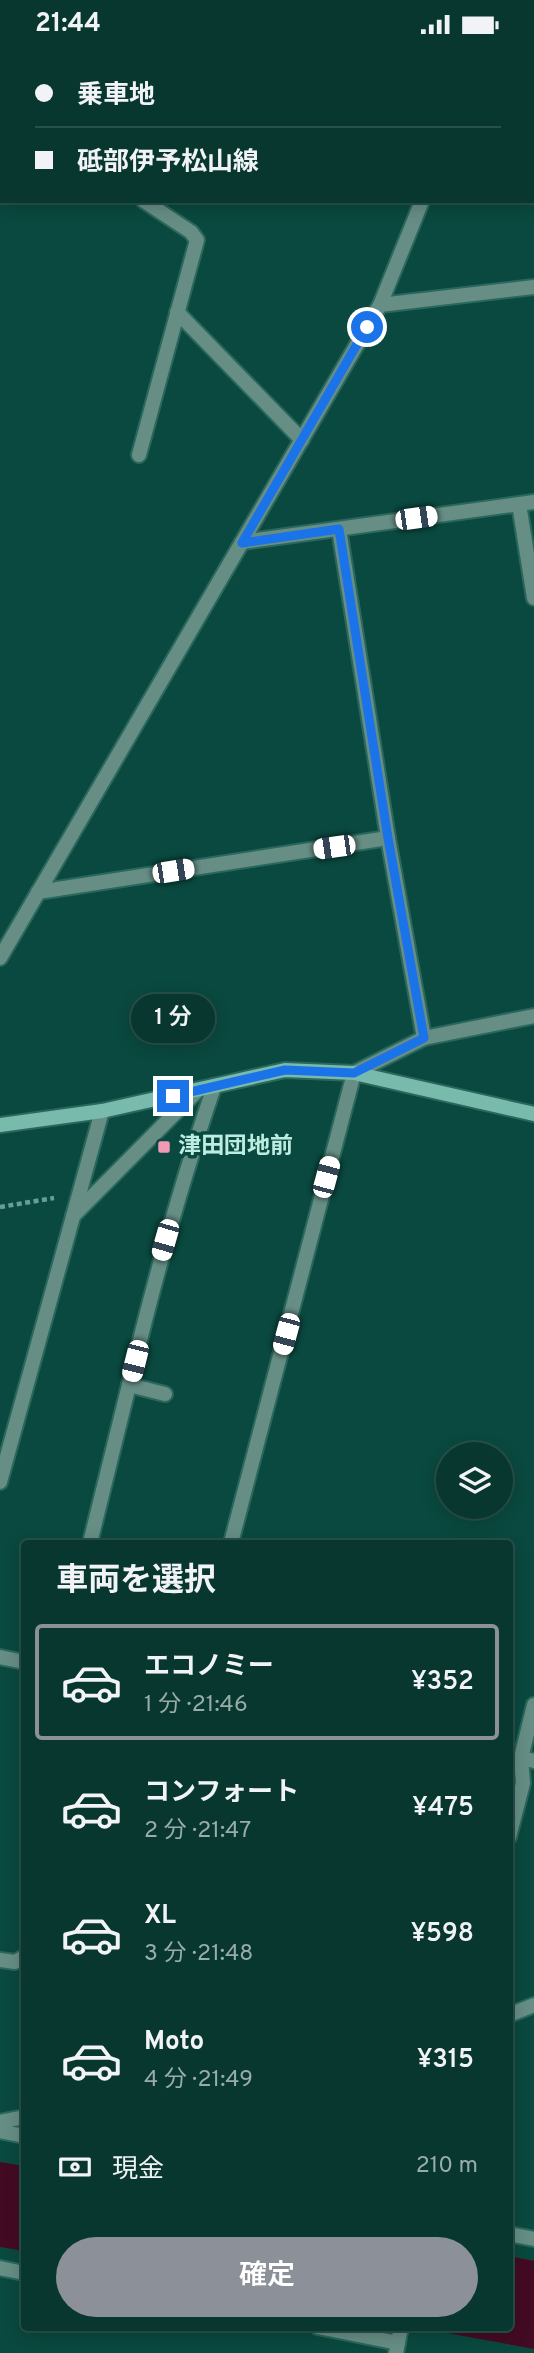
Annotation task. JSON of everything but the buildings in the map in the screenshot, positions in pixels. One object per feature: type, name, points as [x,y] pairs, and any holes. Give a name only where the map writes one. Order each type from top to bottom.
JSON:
[{"type":"main road","points":[[0,1125],[102,1111],[285,1070],[354,1073],[534,1114]]},
{"type":"street","points":[[139,455],[197,240],[191,232],[147,203]]},
{"type":"street","points":[[0,958],[380,305],[421,203]]},
{"type":"street","points":[[380,305],[534,287]]},
{"type":"street","points":[[177,312],[302,440]]},
{"type":"street","points":[[242,543],[526,503],[534,598]]},
{"type":"street","points":[[339,529],[388,838],[424,1038]]},
{"type":"street","points":[[38,892],[388,838]]},
{"type":"street","points":[[232,1540],[354,1073],[424,1038],[534,1016]]},
{"type":"street","points":[[91,1540],[159,1264],[186,1170],[214,1087]]},
{"type":"street","points":[[73,1216],[197,1091]]},
{"type":"street","points":[[0,1482],[102,1111]]},
{"type":"street","points":[[129,1385],[165,1394]]},
{"type":"street","points":[[0,1657],[21,1661]]},
{"type":"street","points":[[513,1822],[523,1783],[521,1761],[534,1705]]},
{"type":"street","points":[[0,1960],[15,1962],[21,1959]]},
{"type":"street","points":[[513,2013],[534,2005]]},
{"type":"street","points":[[0,2122],[21,2118]]},
{"type":"street","points":[[0,2131],[21,2135]]},
{"type":"street","points":[[513,2235],[534,2239]]},
{"type":"street","points":[[0,2268],[21,2272]]},
{"type":"street","points":[[345,2331],[399,2339]]},
{"type":"path","points":[[0,1207],[79,1193]]},
{"type":"shaded area","points":[[0,2162],[21,2166],[21,2250],[0,2247]]},
{"type":"shaded area","points":[[513,2257],[534,2261],[534,2349],[436,2331],[513,2331]]},
{"type":"place","name":"津田団地前","points":[[164,1147]]},
{"type":"route","points":[[173,1096],[285,1070],[354,1073],[424,1038],[388,838],[339,529],[242,543],[367,327]]}]
